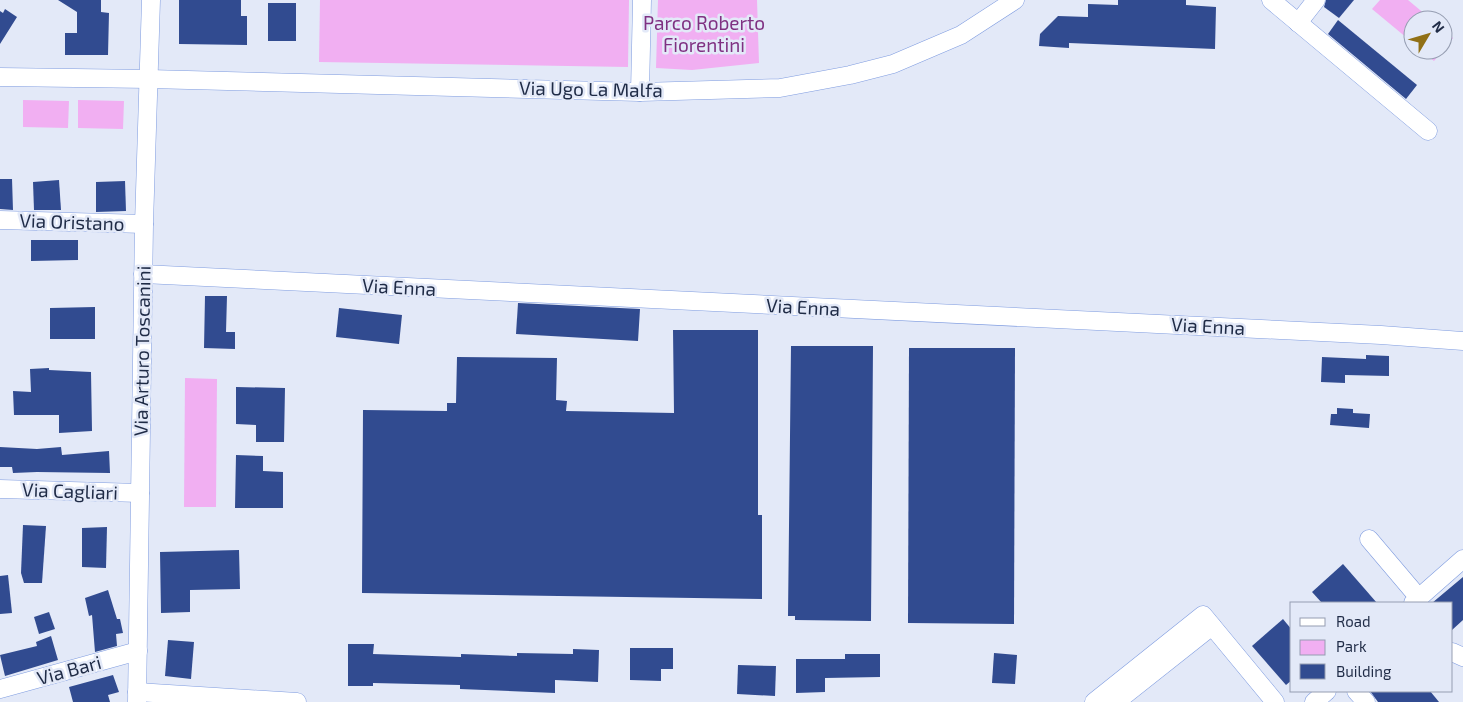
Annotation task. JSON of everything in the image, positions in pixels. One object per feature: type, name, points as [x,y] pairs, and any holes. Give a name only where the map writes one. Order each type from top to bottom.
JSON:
[{"type":"street","name":"Via Arturo Toscanini","points":[[137,697],[143,274],[150,0]]},
{"type":"street","points":[[640,92],[642,0]]},
{"type":"street","name":"Via Ugo La Malfa","points":[[0,77],[640,92],[780,88],[850,75],[893,64],[961,36],[1014,0]]},
{"type":"street","points":[[1271,0],[1428,131]]},
{"type":"street","points":[[1298,23],[1316,0]]},
{"type":"street","name":"Via Oristano","points":[[0,220],[144,224]]},
{"type":"street","name":"Via Enna","points":[[143,274],[1463,340]]},
{"type":"street","name":"Via Cagliari","points":[[0,489],[140,493]]},
{"type":"street","points":[[1369,540],[1416,601],[1463,559]]},
{"type":"street","points":[[1094,702],[1207,621]]},
{"type":"street","points":[[1116,702],[1207,621]]},
{"type":"street","points":[[1207,621],[1275,702]]},
{"type":"street","name":"Via Bari","points":[[0,689],[138,651]]},
{"type":"street","points":[[1314,702],[1326,692]]},
{"type":"street","points":[[1357,692],[1366,702]]},
{"type":"street","points":[[137,697],[297,702]]},
{"type":"green space","points":[[320,0],[629,0],[628,67],[319,62]]},
{"type":"green space","name":"Parco Roberto Fiorentini","points":[[658,0],[757,0],[759,63],[692,70],[656,68]]},
{"type":"green space","points":[[1380,0],[1408,0],[1420,10],[1403,10],[1403,35],[1372,9]]},
{"type":"green space","points":[[23,100],[69,101],[68,128],[23,127]]},
{"type":"green space","points":[[78,100],[124,101],[123,129],[78,128]]},
{"type":"green space","points":[[185,378],[217,379],[216,507],[184,507]]},
{"type":"building","points":[[58,0],[101,0],[101,12],[109,13],[108,55],[65,55],[65,33],[77,33],[77,12]]},
{"type":"building","points":[[179,0],[241,0],[241,16],[247,16],[247,45],[179,44]]},
{"type":"building","points":[[1118,0],[1186,0],[1186,5],[1216,7],[1215,49],[1069,43],[1069,48],[1039,46],[1040,34],[1058,16],[1088,17],[1088,4],[1118,5]]},
{"type":"building","points":[[1326,0],[1354,0],[1339,18],[1324,7]]},
{"type":"building","points":[[268,3],[296,3],[296,41],[268,41]]},
{"type":"building","points":[[5,9],[17,17],[0,44],[0,11],[3,13]]},
{"type":"building","points":[[1338,20],[1417,85],[1406,99],[1328,34]]},
{"type":"building","points":[[0,179],[12,179],[13,210],[0,209]]},
{"type":"building","points":[[59,180],[61,210],[34,210],[33,182]]},
{"type":"building","points":[[125,181],[126,211],[96,212],[96,182]]},
{"type":"building","points":[[31,240],[78,240],[78,260],[31,261]]},
{"type":"building","points":[[205,296],[227,296],[226,332],[235,332],[235,349],[204,348]]},
{"type":"building","points":[[518,303],[640,309],[638,341],[516,334]]},
{"type":"building","points":[[95,307],[95,339],[50,339],[50,308]]},
{"type":"building","points":[[339,308],[402,315],[399,344],[336,337]]},
{"type":"building","points":[[673,330],[758,330],[758,515],[762,515],[762,599],[362,593],[363,410],[447,411],[447,403],[456,403],[457,357],[557,358],[556,400],[567,401],[566,411],[674,413]]},
{"type":"building","points":[[791,346],[873,346],[871,621],[795,620],[795,616],[788,616]]},
{"type":"building","points":[[909,348],[1015,348],[1014,624],[908,623]]},
{"type":"building","points":[[1366,355],[1389,356],[1389,376],[1345,375],[1345,383],[1321,382],[1322,357],[1366,359]]},
{"type":"building","points":[[49,368],[49,370],[91,372],[92,431],[59,433],[59,415],[14,415],[13,391],[31,392],[30,369]]},
{"type":"building","points":[[236,387],[285,388],[284,442],[256,442],[256,425],[236,424]]},
{"type":"building","points":[[1337,408],[1353,409],[1353,413],[1370,414],[1369,428],[1330,425],[1331,414],[1337,414]]},
{"type":"building","points":[[0,447],[37,449],[61,447],[62,455],[109,451],[110,473],[13,473],[12,467],[0,467]]},
{"type":"building","points":[[236,455],[263,456],[263,471],[283,472],[283,508],[235,508]]},
{"type":"building","points":[[23,525],[46,526],[42,583],[24,583],[21,573]]},
{"type":"building","points":[[107,527],[106,568],[82,567],[82,528]]},
{"type":"building","points":[[239,550],[240,589],[190,590],[190,612],[161,613],[160,552]]},
{"type":"building","points":[[1343,564],[1376,602],[1321,602],[1312,592]]},
{"type":"building","points":[[8,575],[12,613],[0,614],[0,576]]},
{"type":"building","points":[[1463,577],[1463,620],[1453,629],[1453,602],[1433,602]]},
{"type":"building","points":[[108,590],[117,619],[120,619],[123,633],[116,634],[117,646],[95,652],[92,615],[89,616],[85,598]]},
{"type":"building","points":[[49,612],[55,629],[39,634],[34,617]]},
{"type":"building","points":[[1283,619],[1290,628],[1290,682],[1286,685],[1252,646]]},
{"type":"building","points":[[51,636],[58,660],[5,676],[0,655],[37,646],[36,642]]},
{"type":"building","points":[[168,640],[194,642],[191,679],[165,676]]},
{"type":"building","points":[[348,644],[374,644],[373,654],[461,657],[461,654],[517,656],[517,653],[573,654],[573,649],[599,650],[598,682],[555,680],[555,693],[460,689],[460,685],[373,683],[373,686],[348,686]]},
{"type":"building","points":[[630,648],[673,648],[673,669],[661,669],[661,681],[630,680]]},
{"type":"building","points":[[994,653],[1017,655],[1015,684],[992,683]]},
{"type":"building","points":[[845,654],[880,654],[880,677],[825,678],[825,692],[796,693],[796,659],[845,659]]},
{"type":"building","points":[[738,665],[776,666],[775,696],[737,694]]},
{"type":"building","points":[[113,675],[119,692],[108,695],[110,702],[73,702],[69,687]]},
{"type":"building","points":[[1371,692],[1431,692],[1439,702],[1378,702]]}]
